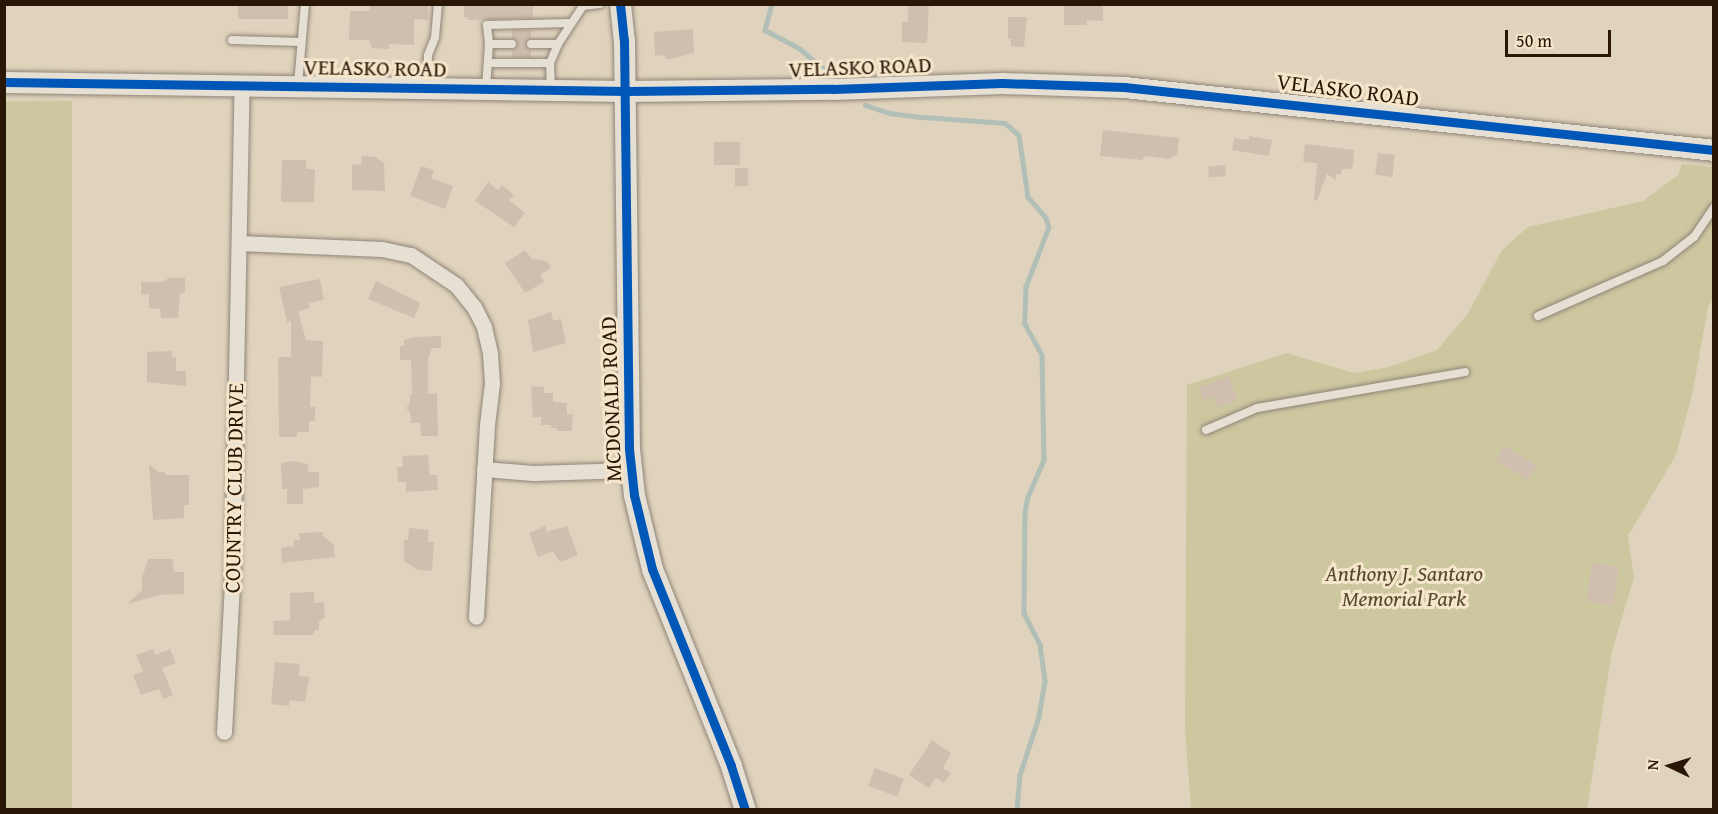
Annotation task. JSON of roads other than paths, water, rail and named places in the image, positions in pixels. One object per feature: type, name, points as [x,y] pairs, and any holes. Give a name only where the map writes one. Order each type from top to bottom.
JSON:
[{"type":"street","name":"MCDONALD ROAD","points":[[620,4],[626,90],[631,470],[641,533],[652,569],[731,766],[745,810]]},
{"type":"street","name":"VELASKO ROAD","points":[[4,82],[551,90],[833,88],[1002,83],[1124,87],[1713,150]]},
{"type":"street","name":"COUNTRY CLUB DRIVE","points":[[224,732],[232,585],[242,86]]},
{"type":"street","points":[[239,243],[382,249],[411,255],[456,285],[474,307],[484,327],[490,354],[492,383],[484,469],[476,617]]},
{"type":"street","points":[[484,469],[533,473],[631,470]]},
{"type":"lane","points":[[298,86],[305,4]]},
{"type":"lane","points":[[427,88],[429,55],[435,38],[438,4]]},
{"type":"lane","points":[[551,90],[550,63],[558,44],[582,5],[600,4]]},
{"type":"lane","points":[[486,89],[489,44],[485,22],[570,23]]},
{"type":"lane","points":[[232,40],[301,42]]},
{"type":"lane","points":[[489,44],[512,44]]},
{"type":"lane","points":[[531,44],[558,44]]},
{"type":"lane","points":[[489,63],[550,63]]},
{"type":"lane","points":[[1538,315],[1663,261],[1694,237],[1713,207]]},
{"type":"lane","points":[[1206,430],[1257,408],[1465,372]]},
{"type":"waterway","points":[[772,4],[765,30],[800,49],[832,75]]},
{"type":"waterway","points":[[865,105],[889,113],[1005,123],[1019,135],[1028,197],[1046,218],[1049,227],[1026,287],[1025,324],[1042,355],[1044,460],[1028,497],[1025,512],[1024,613],[1040,645],[1045,682],[1039,717],[1020,775],[1017,810]]},
{"type":"park label","name":"Anthony J. Santaro Memorial Park","points":[[1404,586]]}]
